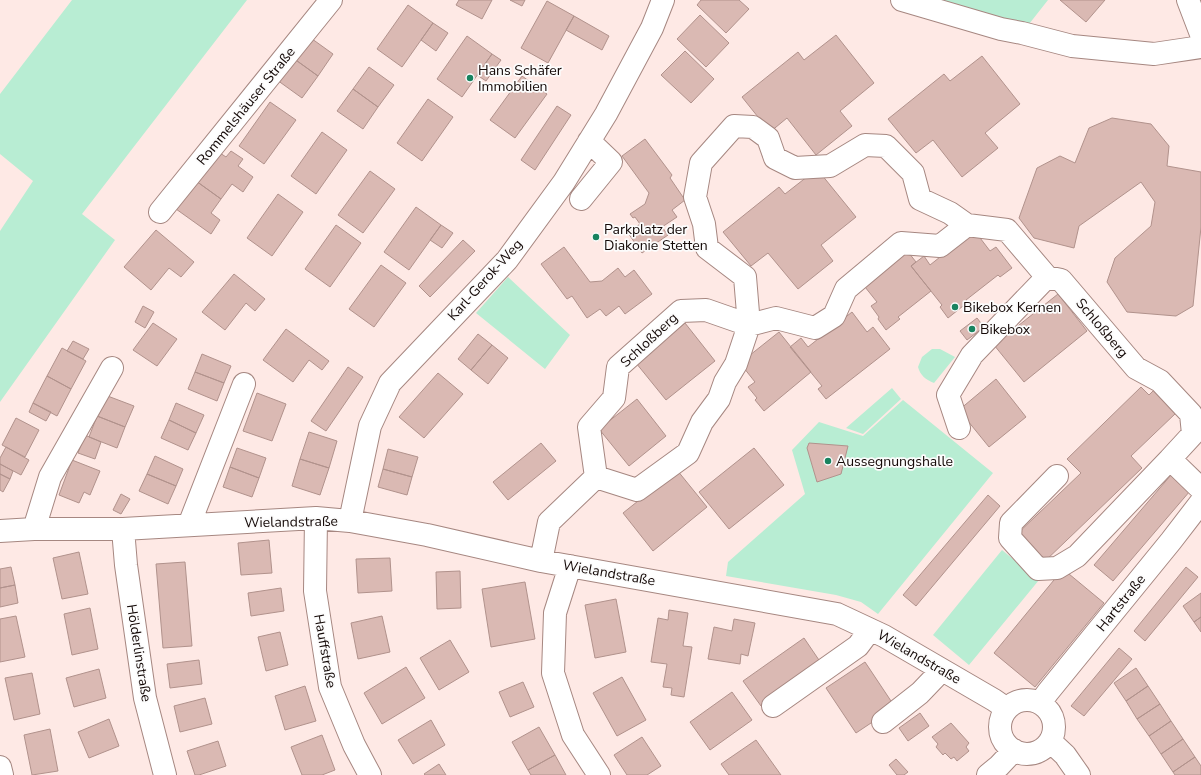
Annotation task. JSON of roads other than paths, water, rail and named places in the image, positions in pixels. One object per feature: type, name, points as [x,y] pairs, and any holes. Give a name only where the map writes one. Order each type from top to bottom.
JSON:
[{"type":"street","name":"Rommelshäuser Straße","points":[[160,212],[331,0]]},
{"type":"street","name":"Karl-Gerok-Weg","points":[[350,521],[370,426],[390,383],[507,260],[564,182],[606,114],[652,28],[663,0]]},
{"type":"street","points":[[902,0],[1002,29],[1072,46],[1154,54],[1201,47]]},
{"type":"street","points":[[1188,0],[1201,34]]},
{"type":"street","name":"Schloßberg","points":[[749,326],[706,310],[681,311],[618,367],[614,398],[589,426],[596,477],[638,490],[688,453],[702,422],[719,399],[725,382],[736,364],[749,326],[745,277],[707,248],[704,224],[696,197],[701,163],[734,126],[753,127],[768,138],[775,158],[795,168],[830,166],[866,144],[886,146],[913,173],[920,199],[950,213],[967,225],[1007,230],[1047,277],[1061,280],[1136,368],[1160,381],[1191,414],[1193,434],[1077,556],[1058,568],[1038,569],[1010,538],[1011,523],[1057,476]]},
{"type":"street","points":[[581,198],[611,162],[589,141]]},
{"type":"street","points":[[749,326],[776,318],[814,328],[834,316],[846,289],[901,243],[940,246],[967,225]]},
{"type":"street","points":[[959,428],[948,395],[972,355],[1047,277]]},
{"type":"street","points":[[34,529],[50,477],[112,368]]},
{"type":"street","points":[[189,525],[244,384]]},
{"type":"street","points":[[1170,459],[1201,489]]},
{"type":"street","points":[[541,561],[549,522],[596,477]]},
{"type":"street","name":"Hartstraße","points":[[1040,703],[1201,502]]},
{"type":"street","name":"Wielandstraße","points":[[0,531],[34,529],[123,530],[316,518],[350,521],[426,535],[541,561],[837,614],[870,630],[942,670],[1007,709]]},
{"type":"street","name":"Hauffstraße","points":[[316,518],[315,591],[330,686],[354,745],[370,775]]},
{"type":"street","name":"Hölderlinstraße","points":[[123,530],[126,565],[145,698],[165,775]]},
{"type":"street","points":[[570,566],[555,613],[553,672],[573,735],[599,775]]},
{"type":"street","points":[[773,706],[858,646],[870,630]]},
{"type":"street","points":[[883,722],[920,693],[942,670]]},
{"type":"street","points":[[1034,700],[1040,703],[1047,708],[1053,720],[1053,733],[1050,741],[1043,748],[1034,753],[1023,753],[1014,750],[1003,739],[1001,732],[1002,716],[1007,709],[1019,701],[1034,700]]},
{"type":"street","points":[[1050,741],[1065,755],[1079,775]]},
{"type":"street","points":[[988,775],[1014,750]]},
{"type":"street","points":[[0,767],[2,775]]},
{"type":"place","name":"Hans Schäfer Immobilien","points":[[470,78]]},
{"type":"place","name":"Parkplatz der Diakonie Stetten","points":[[596,237]]},
{"type":"place","name":"Bikebox Kernen","points":[[955,307]]},
{"type":"place","name":"Bikebox","points":[[972,329]]},
{"type":"place","name":"Aussegnungshalle","points":[[828,461]]}]
